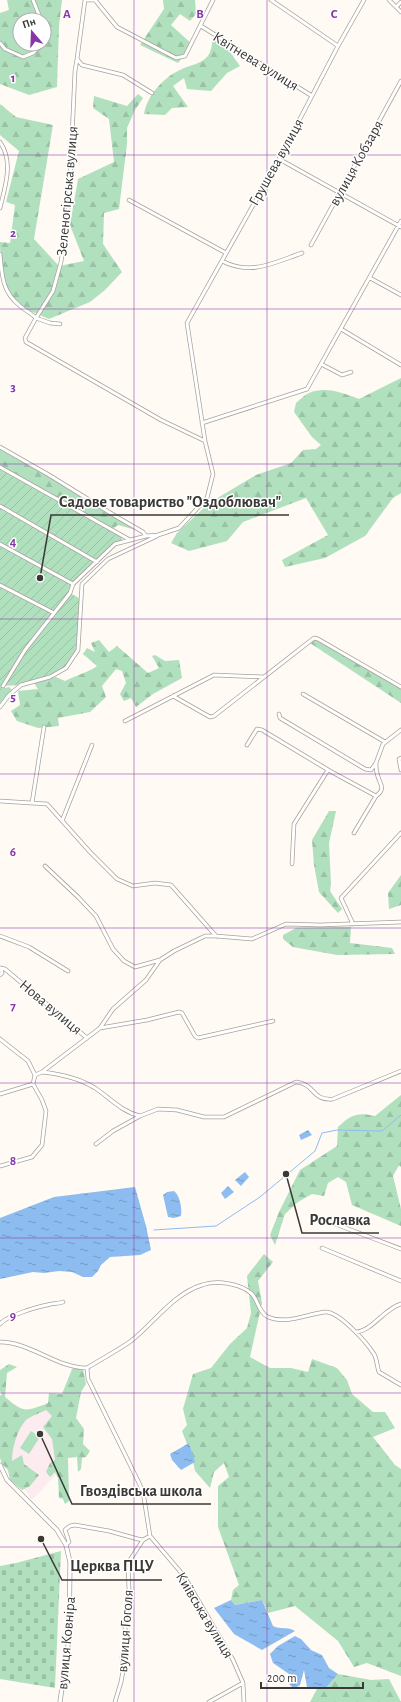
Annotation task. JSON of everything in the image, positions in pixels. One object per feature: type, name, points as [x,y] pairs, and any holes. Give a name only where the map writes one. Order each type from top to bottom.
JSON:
[{"type":"street","points":[[33,0],[38,12]]},
{"type":"street","points":[[85,0],[95,0],[117,26],[176,58],[185,56],[213,0]]},
{"type":"street","name":"Зеленогірська вулиця","points":[[85,0],[75,72],[69,202],[61,262],[53,291],[24,338],[30,345],[162,420],[205,441]]},
{"type":"street","points":[[271,0],[338,46]]},
{"type":"street","name":"Грушева вулиця","points":[[202,423],[187,323],[279,159],[338,46],[364,0]]},
{"type":"street","points":[[389,0],[401,12]]},
{"type":"street","points":[[396,8],[401,2]]},
{"type":"street","name":"Квітнева вулиця","points":[[201,26],[312,96]]},
{"type":"street","points":[[0,43],[5,49],[23,57],[34,52]]},
{"type":"street","points":[[78,59],[82,65],[123,75],[152,93]]},
{"type":"street","name":"вулиця Кобзаря","points":[[311,245],[401,81]]},
{"type":"street","points":[[0,142],[4,147],[8,169],[0,208]]},
{"type":"street","points":[[279,159],[400,226]]},
{"type":"street","points":[[129,200],[226,252]]},
{"type":"street","points":[[0,707],[9,695],[21,685],[50,677],[66,668],[78,650],[82,584],[108,559],[158,535],[179,528],[206,498],[213,474],[202,423],[307,389],[400,226],[401,221]]},
{"type":"street","points":[[222,261],[240,268],[253,268],[302,253]]},
{"type":"street","points":[[0,254],[3,282],[7,292],[20,306],[36,318],[50,323],[60,324]]},
{"type":"street","points":[[370,278],[401,295]]},
{"type":"street","points":[[342,329],[401,365]]},
{"type":"street","points":[[321,364],[342,375],[351,372]]},
{"type":"street","points":[[0,447],[143,532],[146,536]]},
{"type":"street","points":[[0,467],[130,540]]},
{"type":"street","points":[[0,506],[97,562]]},
{"type":"street","points":[[3,686],[25,650],[70,593],[73,584],[115,544],[146,536],[158,535]]},
{"type":"street","points":[[0,544],[73,584]]},
{"type":"street","points":[[0,585],[54,613]]},
{"type":"street","points":[[173,696],[210,717],[214,716],[314,638],[401,687]]},
{"type":"street","points":[[125,721],[214,675],[264,677]]},
{"type":"street","points":[[303,694],[386,742]]},
{"type":"street","points":[[279,714],[280,718],[365,769],[371,770],[386,742],[401,730]]},
{"type":"street","points":[[32,803],[44,727]]},
{"type":"street","points":[[247,745],[257,730],[262,730],[328,770],[376,796]]},
{"type":"street","points":[[62,821],[92,745]]},
{"type":"street","points":[[401,758],[399,759],[401,770]]},
{"type":"street","points":[[354,833],[376,796],[381,792],[382,787],[377,774],[376,763]]},
{"type":"street","points":[[292,864],[294,824],[328,770]]},
{"type":"street","points":[[0,801],[47,804],[90,852],[117,879],[133,886],[155,883],[171,885],[216,936]]},
{"type":"street","points":[[353,924],[341,898],[401,832]]},
{"type":"street","points":[[45,866],[78,896],[96,916],[113,949],[124,961],[135,967],[160,960],[174,951],[204,937],[216,936],[252,939],[286,924],[401,922]]},
{"type":"street","points":[[0,936],[29,947],[68,971]]},
{"type":"street","points":[[35,1075],[42,1072],[100,1028],[113,1009],[146,980],[160,960]]},
{"type":"street","points":[[0,963],[2,968]]},
{"type":"street","name":"Нова вулиця","points":[[0,976],[2,973],[2,968],[5,969],[87,1038]]},
{"type":"street","points":[[100,1028],[147,1020],[179,1012],[182,1013],[195,1036],[198,1038],[273,1021]]},
{"type":"street","points":[[0,1039],[28,1061],[35,1075],[33,1084],[46,1111],[42,1144],[32,1157],[0,1166]]},
{"type":"street","points":[[96,1144],[112,1132],[140,1116],[158,1109],[177,1110],[204,1117],[224,1117],[296,1082],[309,1085],[318,1098],[327,1100],[333,1099],[401,1071]]},
{"type":"street","points":[[42,1072],[73,1078],[94,1088],[122,1108],[140,1116]]},
{"type":"street","points":[[0,1094],[33,1084]]},
{"type":"street","points":[[330,1222],[401,1250]]},
{"type":"street","points":[[322,1248],[401,1281]]},
{"type":"street","points":[[0,1338],[1,1342],[7,1342],[29,1349],[62,1363],[87,1368],[131,1341],[186,1292],[198,1286],[211,1283],[232,1284],[251,1293],[263,1313],[275,1319],[302,1317],[328,1312],[332,1313],[356,1332],[375,1355],[379,1372],[401,1385]]},
{"type":"street","points":[[0,1324],[3,1320],[48,1304],[59,1304],[63,1302]]},
{"type":"street","points":[[356,1332],[365,1329],[392,1308],[401,1304]]},
{"type":"street","name":"Київська вулиця","points":[[87,1368],[88,1379],[140,1485],[150,1536],[184,1576],[233,1660],[243,1683],[244,1702]]},
{"type":"street","name":"вулиця Ковніра","points":[[0,1465],[7,1480],[57,1530],[66,1544],[70,1562],[70,1630],[60,1702]]},
{"type":"street","points":[[66,1544],[70,1542],[65,1530],[70,1526],[75,1525],[109,1531],[142,1540],[150,1536]]},
{"type":"street","name":"вулиця Гоголя","points":[[115,1702],[122,1682],[122,1657],[126,1638],[125,1627],[129,1591],[128,1563],[142,1540]]},
{"type":"street","points":[[208,1702],[243,1683]]},
{"type":"shaded area","points":[[58,1402],[62,1468],[32,1500],[2,1455],[29,1412]]},
{"type":"green space","points":[[7,0],[62,0],[59,26],[57,87],[29,95],[0,84],[0,13],[9,10]]},
{"type":"green space","points":[[163,0],[195,0],[196,14],[190,21],[180,14],[171,25],[193,45],[178,63],[140,45],[164,9]]},
{"type":"green space","points":[[213,39],[227,48],[240,66],[227,73],[211,91],[187,89],[184,78],[173,86],[188,107],[172,108],[165,115],[144,114],[153,93],[163,81],[176,72],[205,59],[211,48]]},
{"type":"green space","points":[[138,94],[143,98],[135,110],[127,128],[127,144],[119,209],[104,213],[103,244],[122,272],[105,290],[90,302],[49,319],[33,312],[31,313],[24,309],[9,295],[5,288],[3,275],[0,242],[10,243],[15,205],[6,202],[19,151],[0,135],[0,104],[16,117],[53,125],[34,239],[59,266],[84,261],[70,225],[78,179],[114,162],[109,119],[93,108],[94,96],[127,106]]},
{"type":"green space","points":[[401,378],[401,493],[393,498],[365,536],[325,558],[285,567],[282,560],[328,535],[306,498],[243,522],[227,541],[189,551],[171,543],[177,533],[209,503],[256,475],[291,463],[303,450],[316,449],[321,445],[312,437],[294,412],[296,403],[305,395],[315,391],[328,390],[359,399]]},
{"type":"green space","points":[[0,448],[143,532],[118,525],[111,530],[0,467]]},
{"type":"green space","points":[[0,467],[121,536],[122,541],[115,544],[73,584],[70,593],[81,599],[78,650],[66,668],[50,677],[21,685],[3,686],[0,692]]},
{"type":"green space","points":[[316,636],[401,688],[401,703],[310,643]]},
{"type":"green space","points":[[99,640],[109,652],[117,646],[148,673],[159,668],[152,656],[155,655],[165,661],[179,660],[182,678],[153,694],[136,707],[131,698],[124,701],[120,694],[126,683],[122,671],[116,669],[102,686],[106,697],[90,712],[58,718],[59,726],[38,728],[17,721],[11,711],[20,705],[18,691],[38,689],[34,683],[56,677],[65,681],[95,668],[97,666],[83,654],[87,648],[95,652],[91,643]]},
{"type":"green space","points":[[9,687],[12,690],[0,703],[0,689]]},
{"type":"green space","points":[[329,811],[336,811],[329,843],[330,891],[342,909],[338,913],[319,892],[314,865],[312,840]]},
{"type":"green space","points":[[401,875],[401,905],[389,909],[388,893]]},
{"type":"green space","points":[[351,927],[350,943],[392,948],[395,954],[337,955],[293,947],[283,939],[283,935],[296,928]]},
{"type":"green space","points":[[401,1095],[401,1167],[399,1165],[393,1176],[401,1209],[401,1226],[352,1205],[346,1182],[338,1177],[328,1183],[324,1196],[312,1194],[298,1202],[285,1214],[275,1245],[270,1235],[279,1212],[300,1170],[337,1146],[338,1127],[351,1117],[363,1114],[375,1116]]},
{"type":"green space","points":[[264,1254],[273,1262],[258,1281],[262,1303],[250,1357],[270,1368],[291,1368],[308,1372],[312,1359],[337,1368],[347,1380],[352,1394],[373,1412],[385,1412],[395,1428],[373,1437],[395,1465],[401,1469],[401,1676],[367,1663],[354,1667],[338,1641],[295,1606],[268,1613],[262,1600],[235,1605],[231,1600],[233,1590],[239,1585],[218,1527],[218,1486],[229,1477],[224,1463],[214,1472],[210,1488],[195,1471],[192,1457],[182,1431],[187,1425],[183,1409],[193,1374],[211,1368],[230,1344],[247,1328],[251,1313],[247,1276]]},
{"type":"green space","points":[[9,1364],[17,1367],[7,1373],[5,1397],[16,1406],[25,1409],[34,1408],[48,1403],[49,1393],[62,1394],[72,1369],[83,1369],[86,1384],[81,1392],[76,1418],[84,1429],[83,1444],[90,1451],[86,1457],[82,1458],[81,1469],[78,1472],[77,1457],[68,1458],[69,1501],[65,1504],[63,1499],[59,1498],[58,1478],[55,1472],[50,1477],[46,1472],[50,1463],[55,1460],[52,1439],[43,1427],[52,1416],[46,1410],[26,1420],[23,1424],[16,1439],[12,1456],[12,1461],[22,1455],[24,1464],[39,1475],[30,1486],[22,1490],[10,1480],[8,1470],[2,1464],[0,1458],[0,1396],[2,1394],[0,1391],[0,1370]]},
{"type":"green space","points":[[31,1431],[40,1437],[29,1454],[20,1448]]},
{"type":"green space","points":[[61,1551],[55,1688],[0,1679],[0,1566]]},
{"type":"green space","points":[[338,1674],[371,1680],[389,1679],[401,1702],[310,1702],[317,1689],[326,1688]]},
{"type":"water","points":[[308,1130],[312,1135],[301,1140],[299,1135]]},
{"type":"water","points":[[245,1172],[249,1177],[241,1186],[235,1180]]},
{"type":"water","points":[[228,1186],[234,1192],[225,1199],[221,1193]]},
{"type":"water","points":[[135,1187],[151,1250],[140,1255],[110,1257],[101,1265],[92,1277],[83,1277],[72,1272],[59,1271],[44,1273],[33,1272],[0,1279],[0,1218],[54,1197]]},
{"type":"water","points":[[174,1191],[181,1205],[181,1216],[174,1218],[168,1217],[163,1195],[167,1192]]},
{"type":"water","points":[[189,1443],[195,1462],[181,1470],[172,1460],[170,1454]]},
{"type":"water","points":[[231,1600],[235,1605],[262,1600],[273,1626],[295,1631],[262,1650],[234,1634],[214,1608]]},
{"type":"water","points":[[295,1636],[301,1639],[311,1650],[322,1655],[329,1668],[338,1674],[326,1688],[317,1689],[307,1687],[304,1670],[300,1685],[294,1689],[289,1684],[296,1679],[295,1675],[289,1674],[273,1663],[270,1654],[278,1646]]},
{"type":"waterway","points":[[154,1230],[216,1226],[260,1197],[315,1151],[322,1133],[337,1130],[382,1131],[401,1115]]},
{"type":"place","name":"Садове товариство \"Оздоблювач\"","points":[[40,578]]},
{"type":"place","name":"Рославка","points":[[286,1174]]},
{"type":"place","name":"Гвоздівська школа","points":[[40,1434]]},
{"type":"place","name":"Церква ПЦУ","points":[[41,1539]]}]
